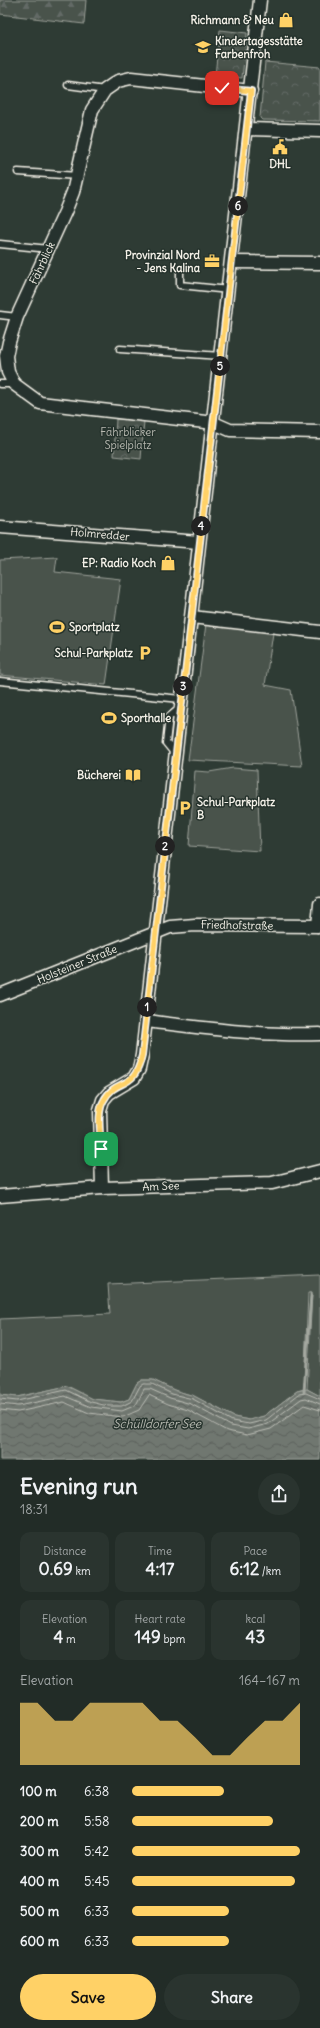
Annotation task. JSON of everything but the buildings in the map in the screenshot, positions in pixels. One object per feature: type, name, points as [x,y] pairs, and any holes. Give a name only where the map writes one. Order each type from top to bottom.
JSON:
[{"type":"street","points":[[102,1188],[100,1110],[103,1100],[109,1093],[134,1078],[139,1069],[146,1021],[181,703],[192,617],[199,542],[247,129],[260,0]]},
{"type":"street","name":"Fährblick","points":[[14,384],[8,372],[6,356],[17,317],[65,212],[78,176],[92,110],[105,90],[118,81],[131,78],[251,91]]},
{"type":"street","points":[[247,129],[320,131]]},
{"type":"street","points":[[232,262],[320,263]]},
{"type":"street","points":[[14,384],[40,403],[214,423],[230,430],[320,432]]},
{"type":"street","name":"Holmredder","points":[[0,527],[199,542]]},
{"type":"street","points":[[192,617],[320,632]]},
{"type":"street","points":[[319,926],[320,904]]},
{"type":"street","name":"Friedhofstraße","points":[[155,932],[170,927],[195,925],[319,926]]},
{"type":"street","name":"Holsteiner Straße","points":[[0,994],[155,932]]},
{"type":"street","points":[[146,1021],[253,1034],[281,1036],[320,1034]]},
{"type":"street","name":"Am See","points":[[0,1196],[102,1188],[272,1183],[320,1171]]},
{"type":"lane","points":[[68,85],[105,90]]},
{"type":"lane","points":[[18,172],[78,176]]},
{"type":"lane","points":[[0,244],[49,248]]},
{"type":"lane","points":[[180,270],[180,285],[229,290]]},
{"type":"lane","points":[[0,315],[17,317]]},
{"type":"lane","points":[[120,349],[221,356]]},
{"type":"lane","points":[[0,384],[14,384]]},
{"type":"lane","points":[[0,681],[181,703]]},
{"type":"lane","points":[[0,687],[8,682]]},
{"type":"green space","points":[[0,0],[86,0],[84,24],[0,14]]},
{"type":"green space","points":[[220,30],[247,33],[242,78],[215,75]]},
{"type":"green space","points":[[265,62],[320,67],[320,121],[262,120],[260,118]]},
{"type":"green space","name":"Fährblicker Spielplatz","points":[[116,419],[144,421],[141,459],[114,456]]},
{"type":"green space","name":"Sportplatz","points":[[57,557],[55,572],[121,579],[106,685],[0,675],[0,560]]},
{"type":"green space","points":[[206,624],[273,633],[265,685],[291,690],[302,766],[188,760]]},
{"type":"green space","points":[[233,768],[257,770],[260,851],[189,846],[195,771],[209,772]]},
{"type":"green space","points":[[320,1275],[320,1396],[307,1389],[312,1293],[308,1293],[304,1389],[297,1391],[264,1416],[249,1420],[234,1417],[194,1396],[174,1390],[153,1380],[142,1380],[137,1383],[129,1399],[121,1402],[93,1399],[67,1386],[17,1397],[0,1395],[0,1319],[110,1314],[108,1284]]},
{"type":"water","name":"Schülldorfer See","points":[[142,1380],[153,1380],[174,1390],[194,1396],[234,1417],[249,1420],[264,1416],[297,1391],[307,1389],[320,1396],[320,1460],[0,1460],[0,1395],[17,1397],[67,1386],[93,1399],[121,1402],[129,1399],[137,1383]]},
{"type":"waterway","points":[[304,1392],[311,1294]]},
{"type":"place","name":"Richmann & Neu","points":[[286,20]]},
{"type":"place","name":"Kindertagesstätte Farbenfroh","points":[[203,47]]},
{"type":"place","name":"DHL","points":[[280,147]]},
{"type":"place","name":"Provinzial Nord - Jens Kalina","points":[[212,261]]},
{"type":"place","name":"EP: Radio Koch","points":[[168,563]]},
{"type":"place","name":"Sportplatz","points":[[57,627]]},
{"type":"place","name":"Schul-Parkplatz","points":[[145,653]]},
{"type":"place","name":"Sporthalle","points":[[109,718]]},
{"type":"place","name":"Bücherei","points":[[133,775]]},
{"type":"place","name":"Schul-Parkplatz B","points":[[185,808]]},
{"type":"route","points":[[101,1149],[100,1110],[103,1100],[117,1086],[134,1078],[139,1069],[146,1021],[251,91],[222,88]]}]
